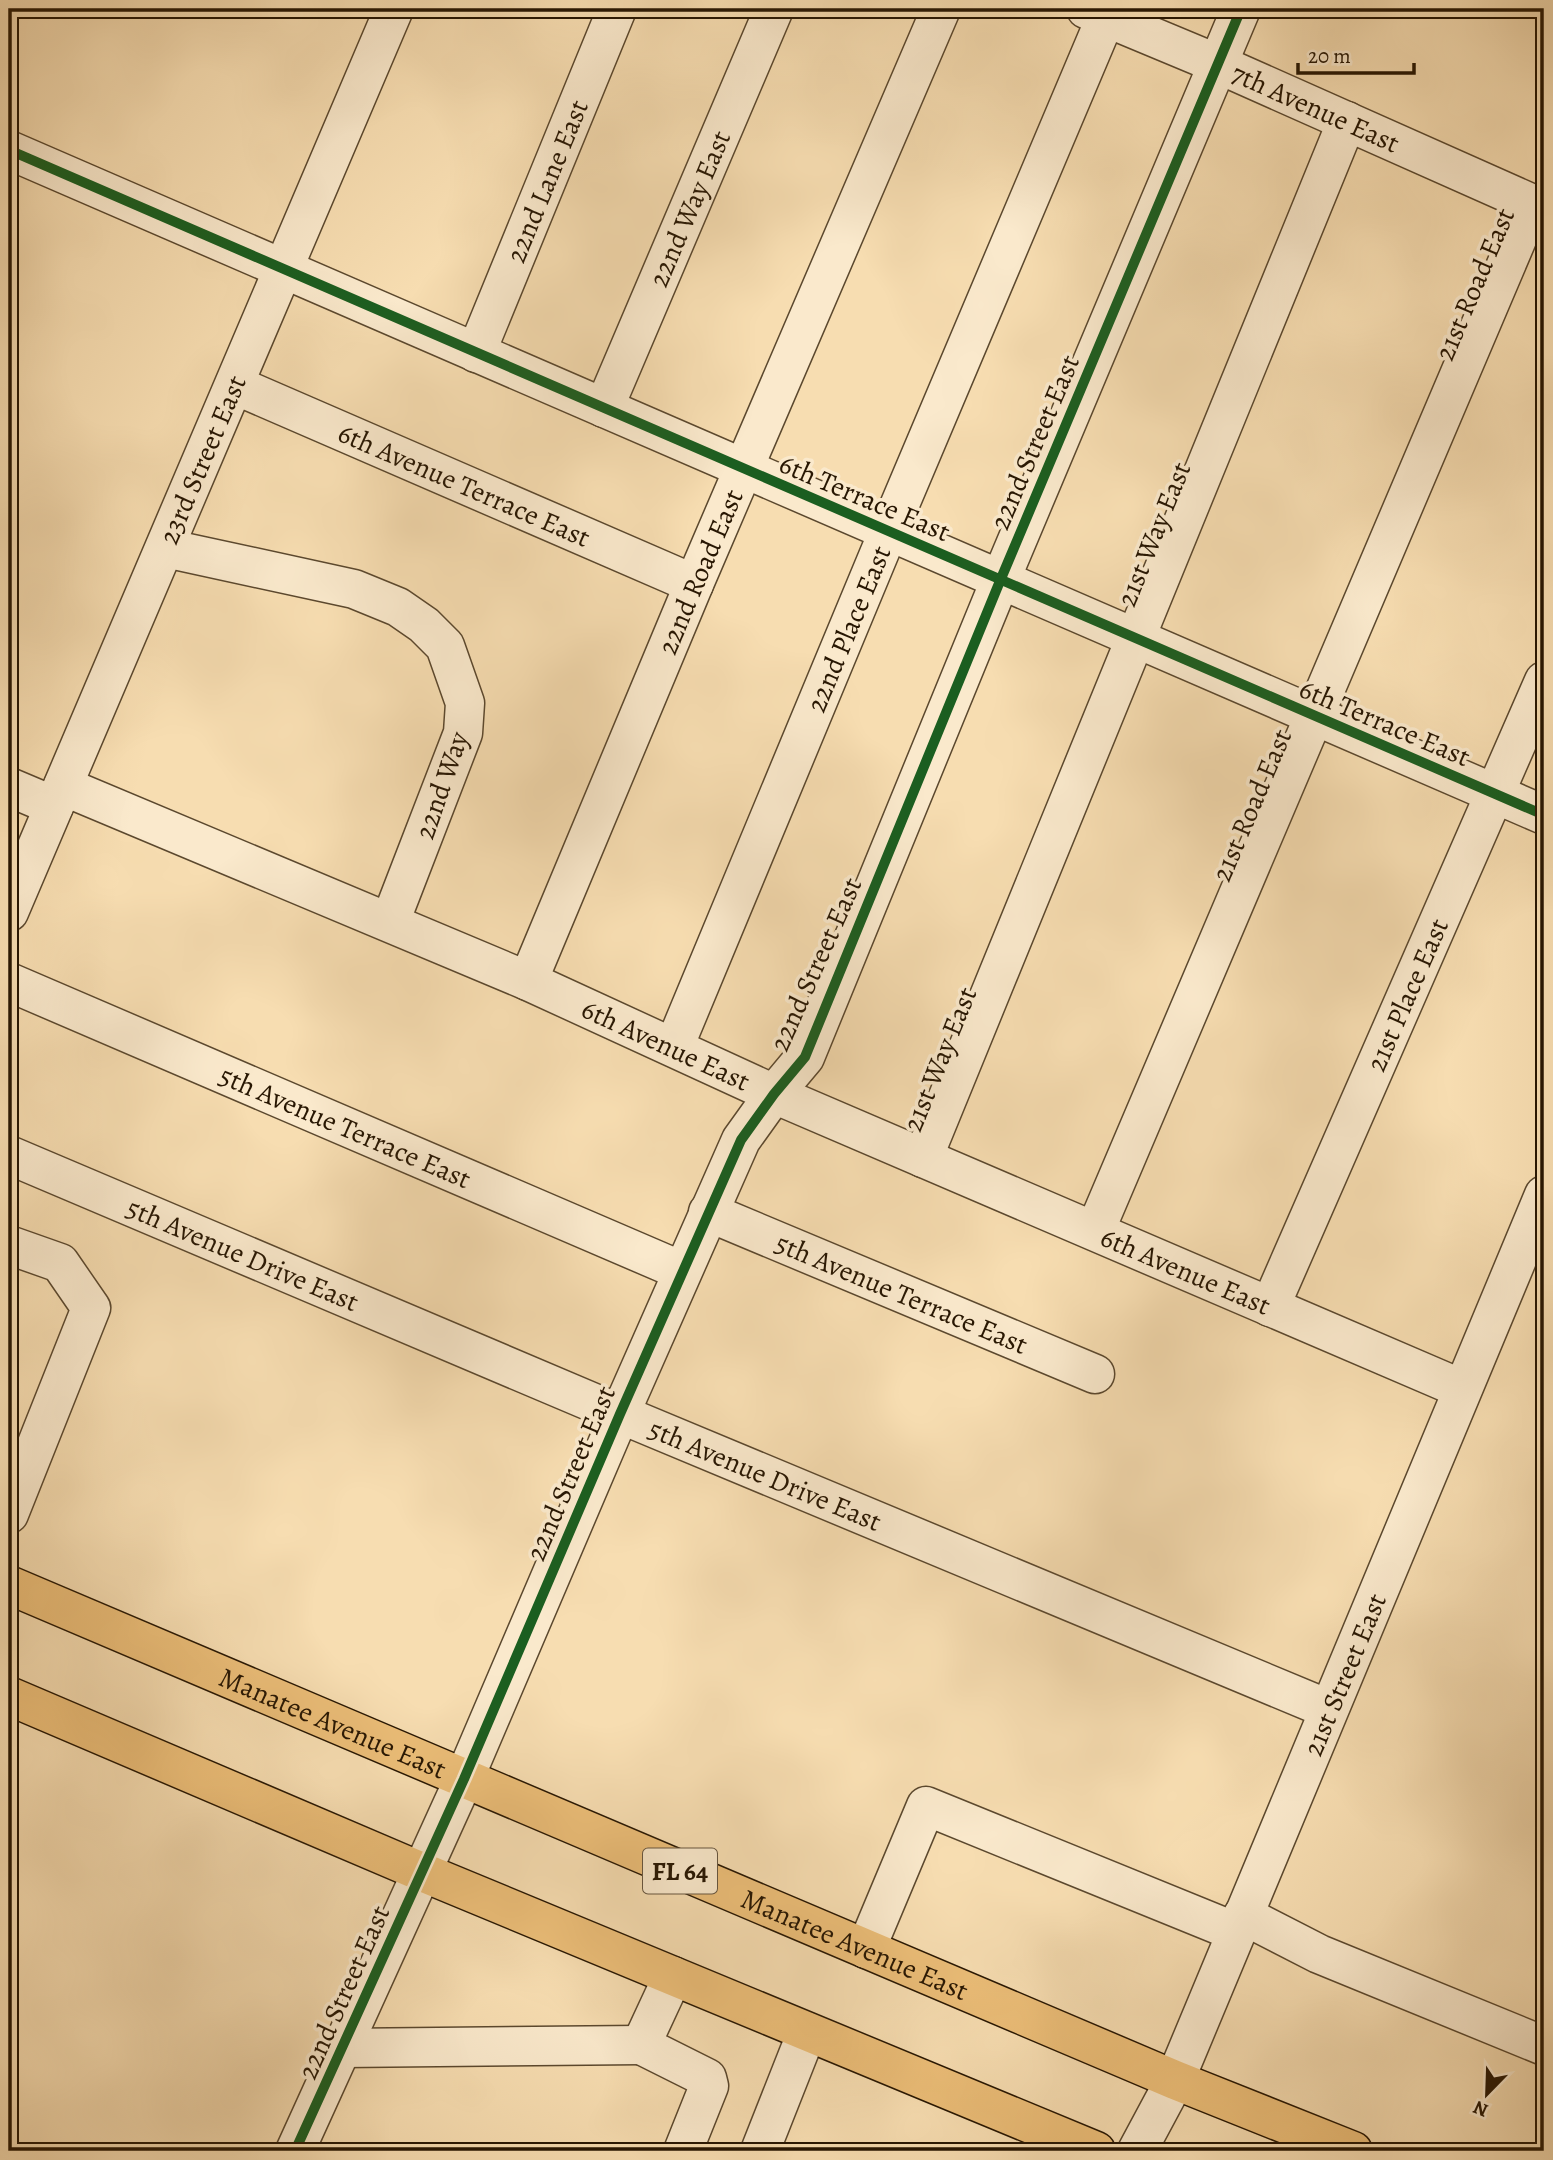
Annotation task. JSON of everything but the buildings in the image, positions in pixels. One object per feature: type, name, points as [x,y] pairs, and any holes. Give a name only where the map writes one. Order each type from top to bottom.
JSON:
[{"type":"main road","name":"Manatee Avenue East","points":[[9,1585],[1175,2080],[1353,2151]]},
{"type":"main road","points":[[9,1696],[422,1872],[1096,2151]]},
{"type":"street","name":"23rd Street East","points":[[9,912],[394,9]]},
{"type":"street","name":"22nd Lane East","points":[[476,353],[617,9]]},
{"type":"street","name":"22nd Way East","points":[[604,408],[774,9]]},
{"type":"street","name":"22nd Road East","points":[[528,981],[694,584],[941,9]]},
{"type":"street","name":"22nd Street East","points":[[295,2151],[464,1779],[741,1140],[805,1056],[1000,581],[1241,9]]},
{"type":"street","name":"7th Avenue East","points":[[1096,13],[1538,206]]},
{"type":"street","name":"22nd Place East","points":[[674,1047],[889,530],[1096,13]]},
{"type":"street","name":"21st Way East","points":[[923,1158],[1347,121]]},
{"type":"street","name":"6th Terrace East","points":[[9,150],[1544,815]]},
{"type":"street","name":"21st Road East","points":[[1095,1231],[1314,716],[1538,206]]},
{"type":"street","name":"6th Avenue Terrace East","points":[[234,385],[694,584]]},
{"type":"street","name":"22nd Way","points":[[165,548],[354,589],[398,607],[424,625],[445,646],[465,703],[463,733],[390,922]]},
{"type":"street","name":"21st Place East","points":[[1270,1307],[1544,681]]},
{"type":"street","name":"6th Avenue East","points":[[9,787],[58,796],[390,922],[528,981],[774,1094],[1462,1389]]},
{"type":"street","name":"5th Avenue Terrace East","points":[[9,982],[682,1271]]},
{"type":"street","name":"5th Avenue Drive East","points":[[9,1155],[620,1414],[1328,1709]]},
{"type":"street","name":"21st Street East","points":[[1138,2151],[1175,2080],[1544,1195]]},
{"type":"street","name":"5th Avenue Terrace East","points":[[708,1212],[1095,1374]]},
{"type":"street","points":[[9,1245],[60,1263],[91,1308],[9,1514]]},
{"type":"street","points":[[866,1949],[926,1806],[1320,1954],[1544,2046]]},
{"type":"street","points":[[641,2045],[673,1976]]},
{"type":"street","points":[[760,2151],[807,2032]]},
{"type":"street","points":[[342,2048],[641,2045],[707,2078],[709,2086],[683,2151]]},
{"type":"cycle path","points":[[295,2151],[464,1779],[741,1140],[805,1057],[1000,581],[1241,9]]},
{"type":"cycle path","points":[[9,150],[1544,815]]}]
